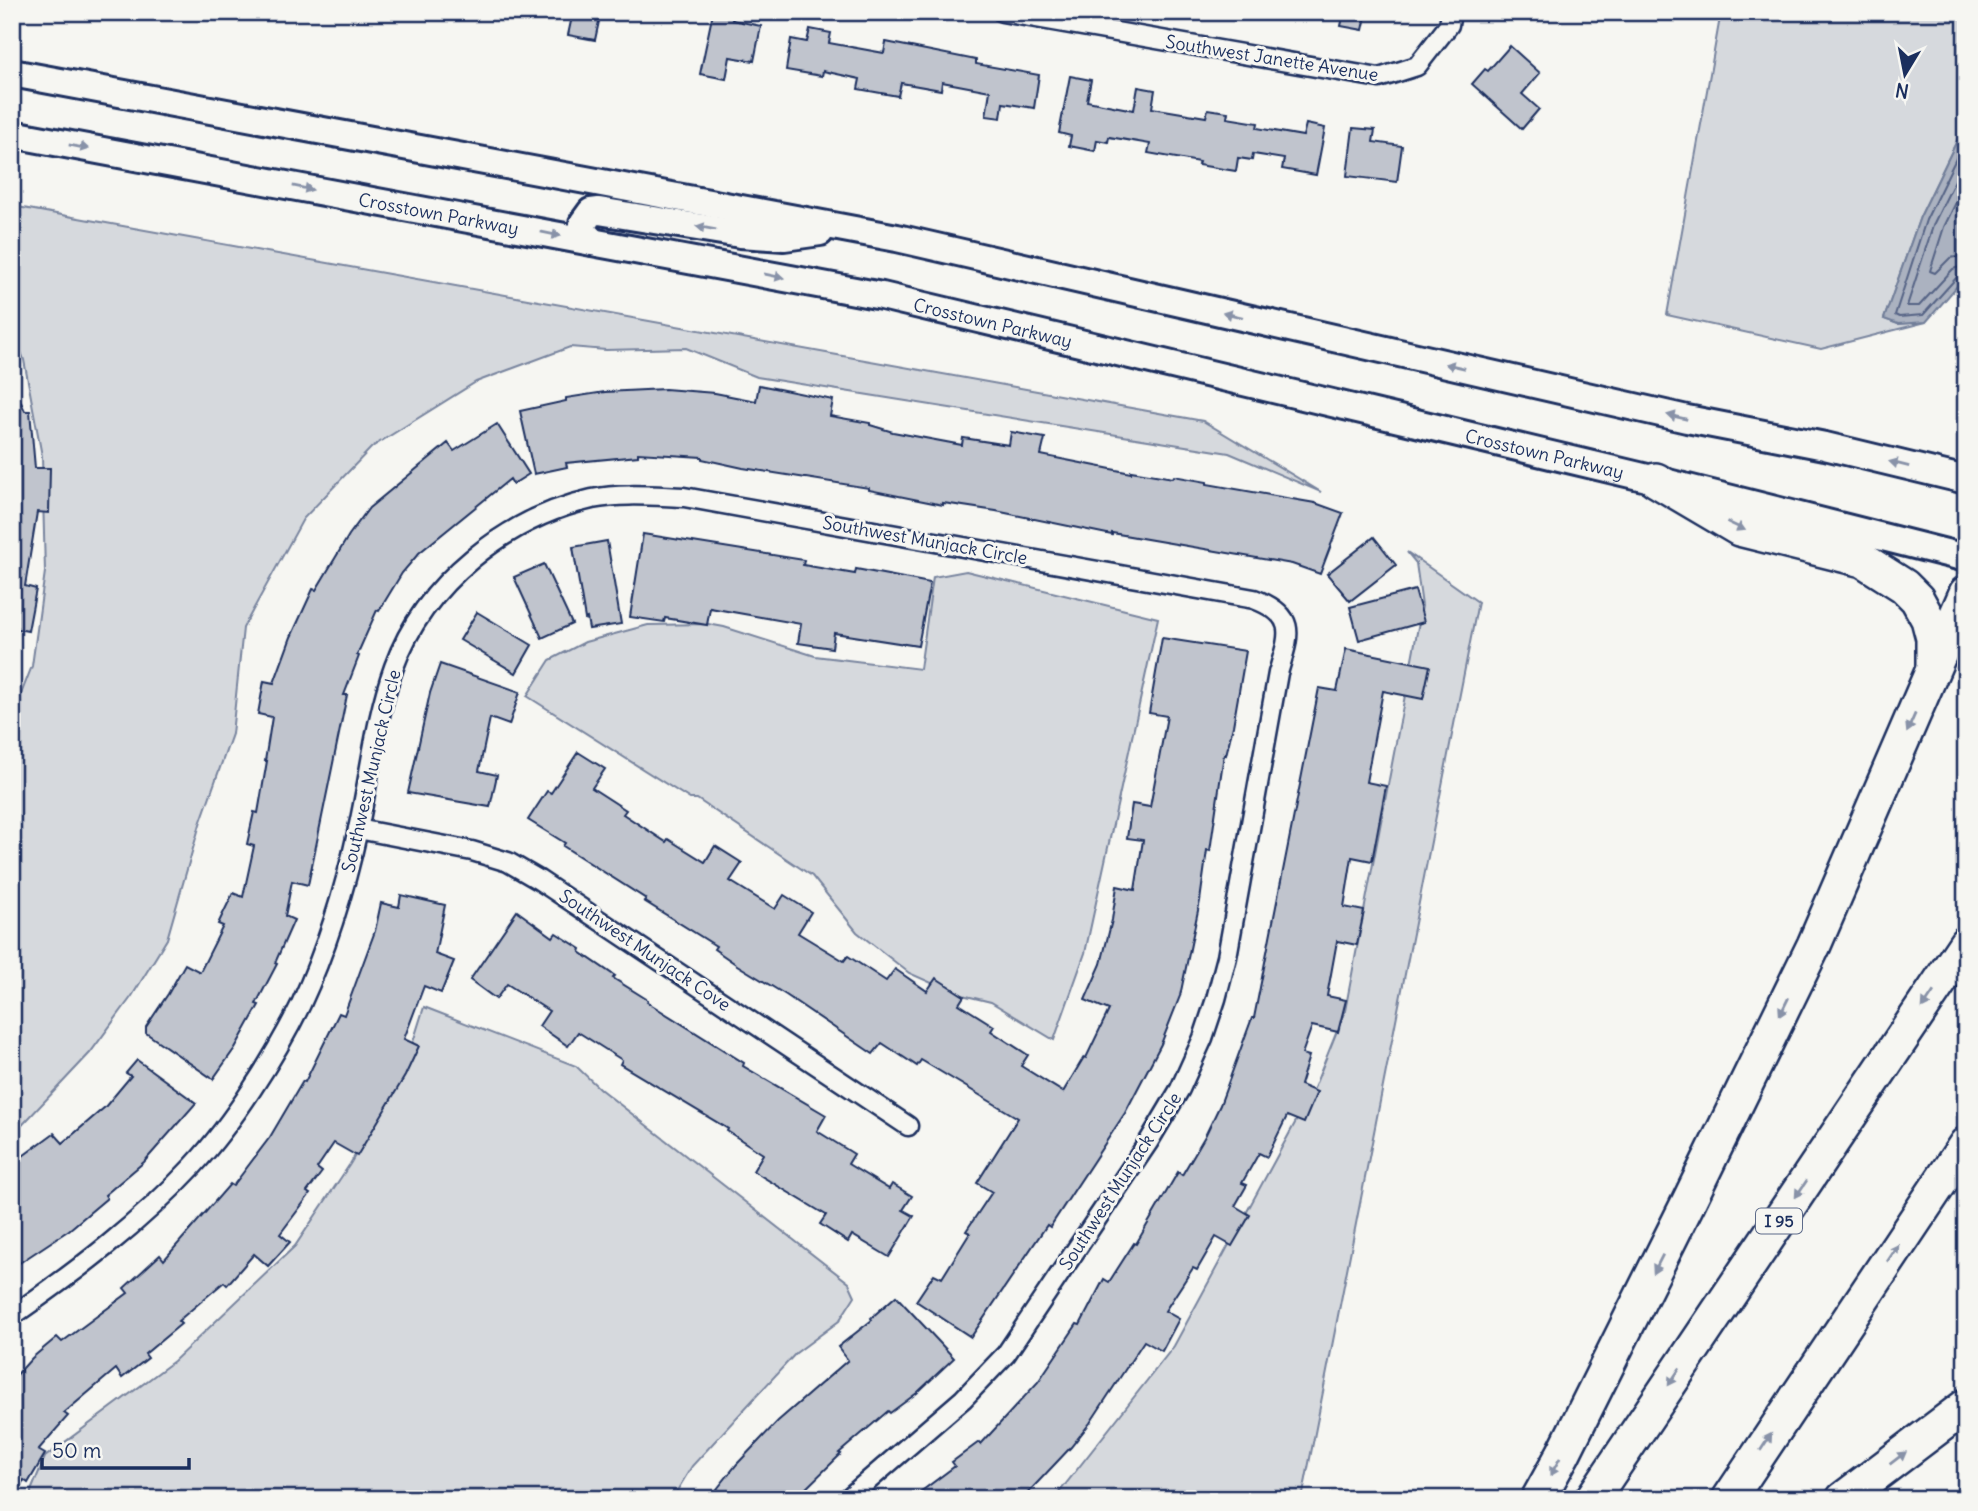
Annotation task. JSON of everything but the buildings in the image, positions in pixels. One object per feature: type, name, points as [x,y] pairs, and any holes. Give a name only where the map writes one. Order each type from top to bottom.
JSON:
[{"type":"highway","points":[[1656,480],[1739,529],[1863,560],[1904,586],[1917,599],[1928,620],[1933,638],[1933,672]]},
{"type":"highway","points":[[1538,1499],[1814,946],[1966,593]]},
{"type":"highway","name":"I 95","points":[[1592,1499],[1966,943]]},
{"type":"highway","points":[[1729,1499],[1966,1144]]},
{"type":"highway","points":[[1843,1499],[1966,1406]]},
{"type":"main road","points":[[12,73],[911,241],[1687,419],[1825,446],[1966,480]]},
{"type":"main road","name":"Crosstown Parkway","points":[[12,134],[882,296],[1656,480],[1966,558]]},
{"type":"main road","points":[[593,242],[583,232],[583,223],[591,212],[598,211],[740,234],[784,237],[846,229]]},
{"type":"street","name":"Southwest Janette Avenue","points":[[1002,12],[1379,78],[1417,66],[1449,25],[1451,12]]},
{"type":"street","name":"Southwest Munjack Circle","points":[[12,1316],[71,1275],[138,1221],[195,1165],[234,1114],[278,1046],[323,953],[341,896],[358,829],[381,712],[394,665],[414,627],[435,596],[464,566],[503,535],[546,513],[594,499],[645,495],[684,497],[1254,598],[1267,604],[1282,617],[1289,633],[1278,673],[1227,957],[1203,1038],[1180,1089],[1149,1141],[1006,1354],[946,1415],[847,1499]]},
{"type":"street","name":"Southwest Munjack Cove","points":[[358,829],[472,851],[508,862],[908,1126]]},
{"type":"shaded area","points":[[1721,12],[1966,12],[1966,122],[1920,217],[1884,319],[1898,324],[1926,322],[1821,349],[1667,315]]},
{"type":"shaded area","points":[[12,206],[1203,421],[1321,492],[1229,453],[757,377],[686,348],[606,350],[570,347],[476,382],[372,447],[303,519],[243,628],[232,734],[200,824],[167,939],[132,996],[90,1053],[12,1136],[12,717],[32,666],[45,572],[42,456],[24,360],[12,328]]},
{"type":"shaded area","points":[[1407,552],[1478,602],[1302,1499],[1054,1499],[1174,1346],[1314,1088],[1345,1011],[1422,606],[1416,563]]},
{"type":"shaded area","points":[[966,571],[1158,618],[1085,953],[1054,1040],[991,1002],[954,993],[909,973],[857,932],[812,876],[697,799],[690,799],[527,696],[550,660],[585,642],[648,625],[708,624],[815,656],[920,669],[933,577]]},
{"type":"shaded area","points":[[424,1007],[576,1066],[600,1089],[849,1283],[855,1296],[839,1321],[796,1353],[692,1466],[672,1499],[31,1499],[31,1491],[45,1457],[174,1361],[295,1246],[350,1164],[403,1074]]},
{"type":"water","points":[[1966,122],[1966,276],[1926,322],[1898,324],[1884,319],[1920,217]]}]
